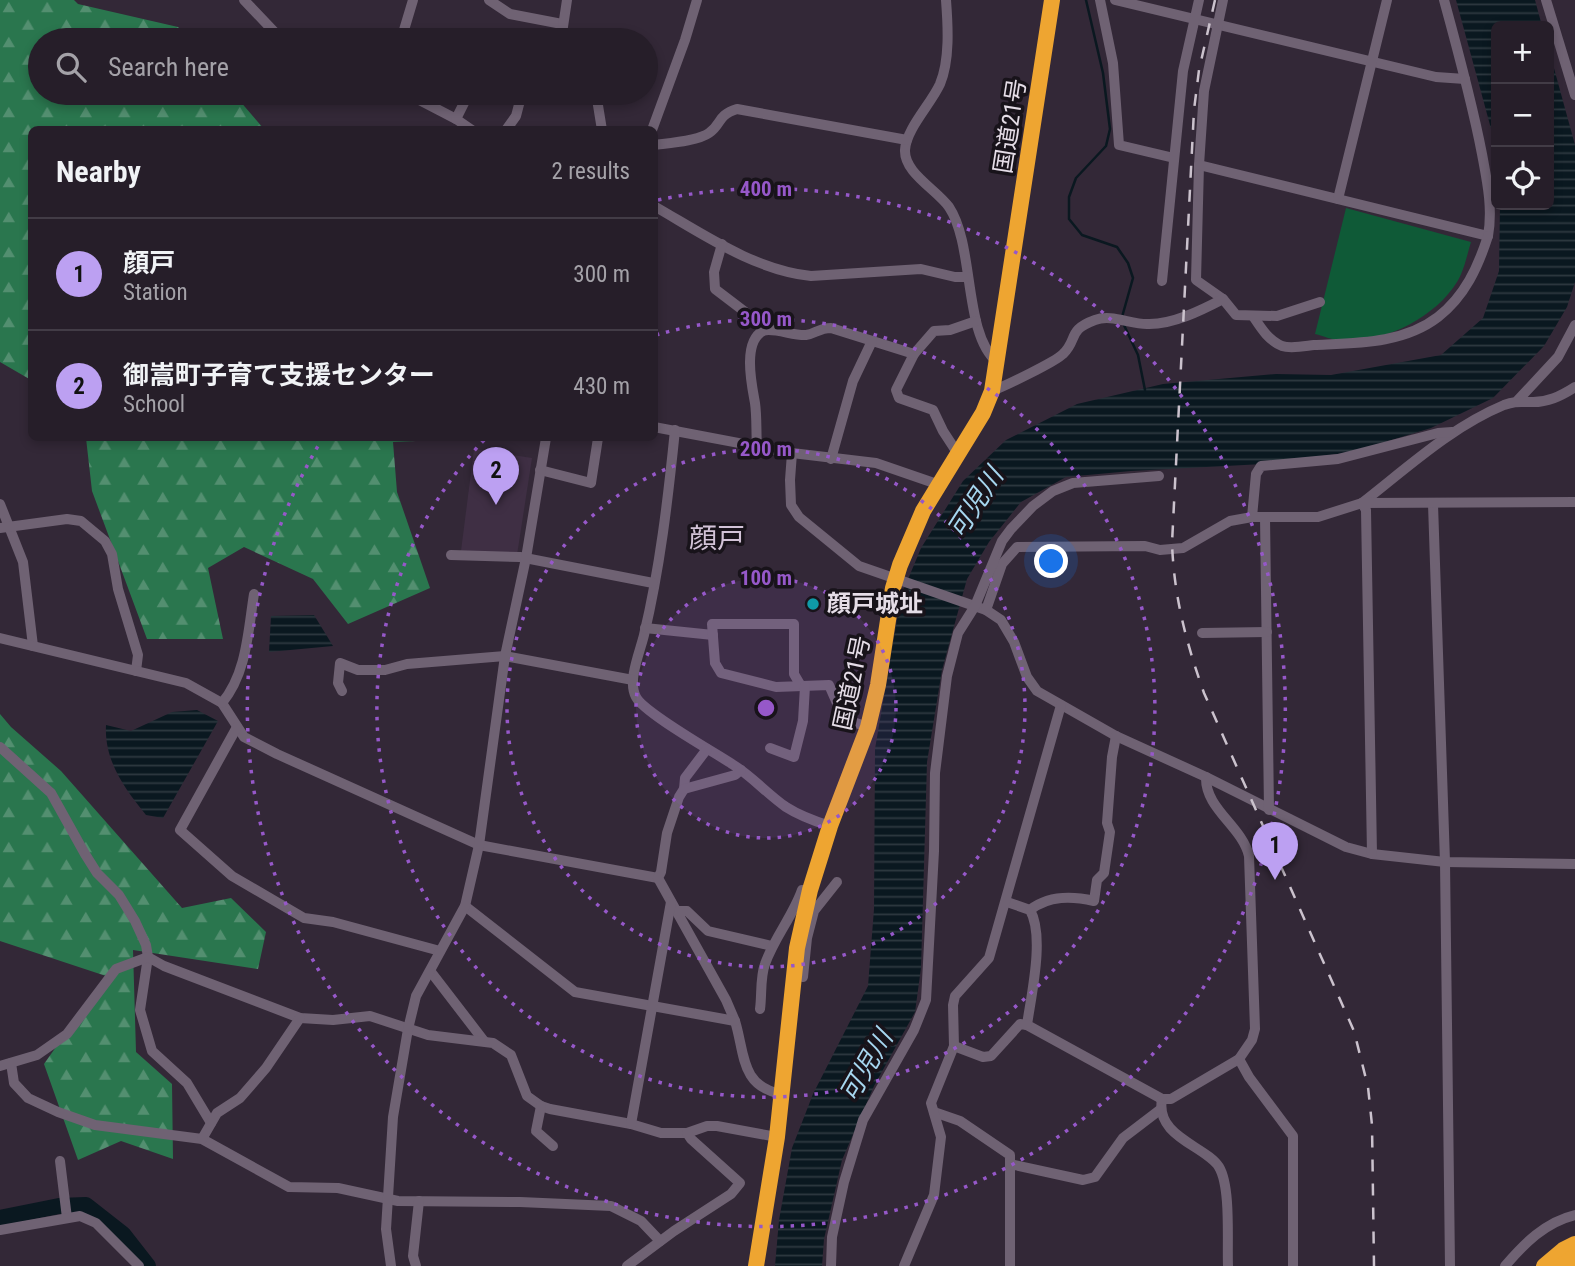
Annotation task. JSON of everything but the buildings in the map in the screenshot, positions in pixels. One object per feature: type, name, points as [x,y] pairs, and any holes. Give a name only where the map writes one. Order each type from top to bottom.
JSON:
[{"type":"highway","name":"国道21号","points":[[755,1266],[777,1137],[797,948],[810,910],[810,890],[830,826],[868,727],[911,536],[937,484],[983,413],[992,391],[1052,0]]},
{"type":"highway","points":[[1544,1266],[1575,1244]]},
{"type":"highway","points":[[1561,1266],[1575,1256]]},
{"type":"street","points":[[244,0],[271,28]]},
{"type":"street","points":[[405,28],[413,0]]},
{"type":"street","points":[[489,0],[510,14],[562,24]]},
{"type":"street","points":[[562,28],[567,0]]},
{"type":"street","points":[[653,126],[697,0]]},
{"type":"street","points":[[946,0],[946,55],[943,74],[907,140],[905,151],[910,169],[935,191],[958,224],[976,321],[989,355],[997,362]]},
{"type":"street","points":[[1100,0],[1113,64],[1119,145],[1174,158]]},
{"type":"street","points":[[1115,0],[1436,78],[1465,79]]},
{"type":"street","points":[[1162,281],[1183,71],[1199,0]]},
{"type":"street","points":[[1223,0],[1204,91],[1196,280],[1223,299],[1236,315],[1277,316],[1320,302]]},
{"type":"street","points":[[1338,199],[1387,0]]},
{"type":"street","points":[[1253,316],[1266,335],[1284,347],[1355,343],[1389,339],[1412,331],[1438,317],[1460,295],[1476,268],[1488,236],[1491,219],[1473,106],[1444,0]]},
{"type":"street","points":[[1546,0],[1575,95]]},
{"type":"street","points":[[431,105],[466,126]]},
{"type":"street","points":[[456,119],[463,105]]},
{"type":"street","points":[[509,126],[516,116],[519,105]]},
{"type":"street","points":[[598,105],[601,126]]},
{"type":"street","points":[[658,144],[710,132],[723,113],[737,109],[907,140]]},
{"type":"street","points":[[1199,165],[1488,236]]},
{"type":"street","points":[[658,208],[761,264],[794,274],[811,276],[921,269],[955,277],[968,277]]},
{"type":"street","points":[[722,244],[714,272],[715,289],[757,321],[762,331]]},
{"type":"street","points":[[992,391],[1064,354],[1076,330],[1092,321],[1105,317],[1152,325],[1188,316],[1223,299]]},
{"type":"street","points":[[960,450],[943,431],[933,410],[899,398],[896,390],[914,354],[934,331],[950,330],[976,321]]},
{"type":"street","points":[[1362,503],[1452,432],[1484,414],[1518,400],[1558,357],[1575,326]]},
{"type":"street","points":[[757,446],[749,360],[757,336],[762,331],[807,335],[820,328],[831,328],[914,354]]},
{"type":"street","points":[[831,459],[853,381],[872,341]]},
{"type":"street","points":[[1518,400],[1549,401],[1575,387]]},
{"type":"street","points":[[658,428],[792,453],[876,463],[937,484]]},
{"type":"street","points":[[675,430],[667,510],[633,690],[642,705],[741,769],[784,806],[801,816],[830,826]]},
{"type":"street","points":[[1252,517],[1256,474],[1261,467],[1338,459],[1438,433],[1452,432]]},
{"type":"street","points":[[391,1266],[386,1229],[387,1199],[393,1117],[408,1029],[416,996],[465,906],[479,845],[505,656],[526,558],[545,441]]},
{"type":"street","points":[[540,470],[591,483],[598,441]]},
{"type":"street","points":[[792,453],[791,505],[799,517],[859,566],[980,608],[1001,620],[1014,642],[1027,677],[1037,691],[1116,736],[1206,777],[1346,847],[1372,854],[1445,862],[1575,864]]},
{"type":"street","points":[[980,608],[1002,541],[1019,519],[1053,491],[1073,483],[1159,476]]},
{"type":"street","points":[[831,1266],[832,1237],[844,1182],[863,1120],[914,1030],[926,1000],[934,852],[935,774],[939,729],[954,645],[964,621],[980,608],[1011,551],[1017,547],[1145,546],[1160,550],[1183,548],[1230,521],[1252,517],[1318,517],[1362,503],[1575,502]]},
{"type":"street","points":[[1362,503],[1366,510],[1372,854]]},
{"type":"street","points":[[0,504],[4,527],[23,562],[33,646]]},
{"type":"street","points":[[1433,504],[1445,862],[1450,1266]]},
{"type":"street","points":[[1265,517],[1269,810]]},
{"type":"street","points":[[4,527],[67,519],[81,521],[105,541],[111,554],[118,589],[138,655],[136,671]]},
{"type":"street","points":[[451,555],[526,558],[653,583]]},
{"type":"street","points":[[222,703],[233,689],[244,658],[254,594]]},
{"type":"street","points":[[770,748],[794,757],[803,721],[803,686],[794,674],[794,624],[712,624],[715,663],[721,673],[776,687],[803,686],[829,685],[844,719],[868,727]]},
{"type":"street","points":[[645,628],[713,635]]},
{"type":"street","points":[[1202,633],[1267,632]]},
{"type":"street","points":[[0,638],[187,684],[222,703],[244,737],[479,845],[658,878]]},
{"type":"street","points":[[342,691],[338,683],[340,663],[358,670],[385,670],[407,664],[505,656],[633,680]]},
{"type":"street","points":[[904,1266],[934,1195],[942,1137],[931,1103],[954,1046],[955,996],[989,958],[1061,705]]},
{"type":"street","points":[[237,727],[180,830],[232,876],[304,918],[333,922],[440,951]]},
{"type":"street","points":[[1030,910],[1053,898],[1094,901],[1097,880],[1104,873],[1111,832],[1107,823],[1111,757],[1116,736]]},
{"type":"street","points":[[0,747],[57,802],[91,863],[119,895],[135,921],[146,945],[148,957],[140,1010],[152,1051],[187,1083],[211,1123]]},
{"type":"street","points":[[658,878],[667,832],[684,789],[685,778],[707,749]]},
{"type":"street","points":[[684,789],[735,775],[741,769]]},
{"type":"street","points":[[1010,1164],[1083,1180],[1095,1177],[1123,1138],[1161,1104],[1239,1059],[1252,1040],[1255,1029],[1249,856],[1247,846],[1205,789],[1206,777]]},
{"type":"street","points":[[658,878],[726,1000],[735,1021],[748,1073],[772,1093],[781,1094]]},
{"type":"street","points":[[803,977],[810,910],[837,882]]},
{"type":"street","points":[[760,1009],[765,963],[772,946],[803,890],[810,890]]},
{"type":"street","points":[[1007,902],[1030,910],[1034,917],[1036,961],[1027,1025]]},
{"type":"street","points":[[465,906],[575,992],[735,1021]]},
{"type":"street","points":[[674,907],[687,911],[708,931],[772,946]]},
{"type":"street","points":[[631,1124],[651,1007],[674,907]]},
{"type":"street","points":[[660,1241],[641,1221],[611,1206],[419,1201],[387,1199],[338,1188],[289,1187],[202,1139],[95,1125],[58,1112],[28,1098],[14,1083],[5,1065],[37,1055],[67,1034],[116,969],[148,957],[164,966],[300,1018],[333,1020],[370,1016],[446,1038],[493,1043],[511,1055],[527,1096],[541,1106],[568,1114],[631,1124],[661,1133],[687,1133],[717,1126],[777,1137]]},
{"type":"street","points":[[431,972],[484,1041]]},
{"type":"street","points":[[202,1139],[222,1108],[240,1098],[254,1082],[300,1018]]},
{"type":"street","points":[[954,1046],[983,1057],[991,1056],[1020,1024],[1027,1025],[1161,1104],[1171,1130],[1218,1166],[1225,1186],[1228,1266]]},
{"type":"street","points":[[1239,1059],[1249,1077],[1293,1136],[1293,1266]]},
{"type":"street","points":[[541,1106],[536,1131],[553,1146]]},
{"type":"street","points":[[934,1112],[960,1121],[1010,1155],[1010,1266]]},
{"type":"street","points":[[627,1266],[731,1194],[740,1183],[687,1133]]},
{"type":"street","points":[[60,1161],[68,1218]]},
{"type":"street","points":[[416,1266],[413,1256],[419,1201]]},
{"type":"street","points":[[1505,1266],[1524,1244],[1541,1230],[1575,1214]]},
{"type":"street","points":[[0,1230],[80,1216],[96,1223],[139,1266]]},
{"type":"shaded area","points":[[474,449],[532,458],[517,555],[461,551]]},
{"type":"green space","points":[[0,0],[74,0],[78,4],[178,27],[28,28],[28,105],[243,105],[261,126],[28,126],[28,378],[0,362]]},
{"type":"green space","points":[[1346,208],[1471,242],[1462,273],[1435,307],[1390,333],[1357,341],[1341,341],[1315,334]]},
{"type":"green space","points":[[86,441],[416,441],[393,442],[397,492],[430,588],[348,624],[313,579],[244,547],[208,568],[223,639],[147,639],[92,491]]},
{"type":"green space","points":[[0,714],[61,771],[182,908],[231,898],[266,932],[258,969],[133,950],[136,1052],[172,1084],[173,1159],[121,1141],[78,1160],[44,1064],[106,976],[0,941]]},
{"type":"water","points":[[1456,0],[1535,0],[1541,21],[1491,21],[1491,129]]},
{"type":"water","name":"可児川","points":[[1554,68],[1575,145],[1575,282],[1567,307],[1544,346],[1493,398],[1431,428],[1352,452],[1263,464],[1066,477],[1021,502],[989,542],[967,579],[942,670],[927,762],[921,968],[915,1012],[874,1086],[842,1160],[824,1239],[822,1266],[775,1266],[779,1220],[792,1148],[813,1094],[868,986],[874,909],[875,749],[901,596],[921,548],[963,481],[1006,440],[1077,404],[1163,384],[1276,374],[1331,375],[1441,355],[1483,318],[1499,271],[1500,210],[1554,210]]},
{"type":"water","points":[[314,615],[333,646],[269,652],[271,616]]},
{"type":"water","points":[[197,710],[218,721],[163,818],[146,815],[117,774],[108,751],[106,725],[131,731],[172,712]]},
{"type":"waterway","points":[[1086,0],[1103,73],[1110,129],[1106,146],[1076,178],[1069,197],[1069,219],[1082,235],[1117,247],[1128,263],[1133,278],[1122,317]]},
{"type":"waterway","points":[[1123,323],[1138,355],[1145,390]]},
{"type":"waterway","points":[[0,1218],[59,1206],[86,1205],[123,1234],[148,1266]]},
{"type":"railway","points":[[1215,0],[1199,70],[1194,110],[1172,543],[1175,582],[1186,637],[1204,693],[1354,1031],[1368,1087],[1372,1125],[1374,1266]]},
{"type":"place","name":"御嵩町子育て支援センター","points":[[496,505]]},
{"type":"place","name":"顔戸城址","points":[[813,604]]},
{"type":"place","name":"顔戸","points":[[1275,880]]},
{"type":"district","name":"顔戸","points":[[717,538]]}]
